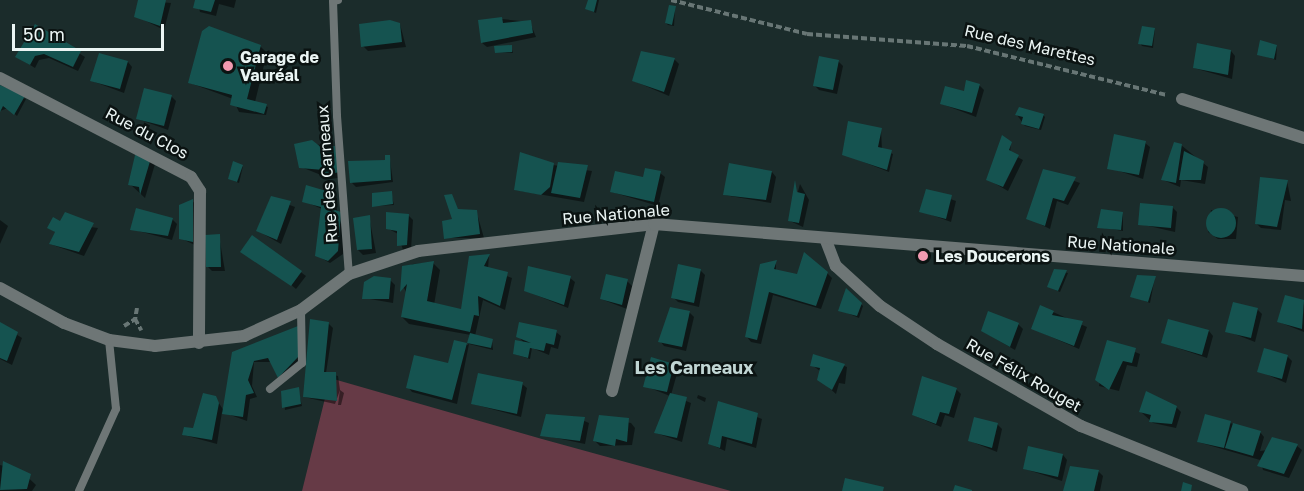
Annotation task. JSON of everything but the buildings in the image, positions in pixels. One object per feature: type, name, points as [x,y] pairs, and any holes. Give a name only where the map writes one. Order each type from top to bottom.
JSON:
[{"type":"street","name":"Rue du Clos","points":[[0,78],[191,177],[200,191],[199,344]]},
{"type":"street","points":[[1182,99],[1304,138]]},
{"type":"street","points":[[612,390],[654,224]]},
{"type":"street","name":"Rue Nationale","points":[[0,288],[64,323],[110,340],[199,344],[244,336],[301,309],[349,274],[418,251],[654,224],[1304,276]]},
{"type":"street","name":"Rue Félix Rouget","points":[[825,238],[836,266],[880,306],[947,350],[1081,426],[1242,491]]},
{"type":"lane","points":[[333,1],[338,0]]},
{"type":"lane","name":"Rue des Carneaux","points":[[333,1],[349,274]]},
{"type":"lane","points":[[270,390],[302,363],[301,309]]},
{"type":"lane","points":[[79,491],[116,409],[110,340]]},
{"type":"path","name":"Rue des Marettes","points":[[671,0],[807,34],[967,46],[1182,99]]},
{"type":"path","points":[[135,319],[137,308]]},
{"type":"shaded area","points":[[330,378],[542,439],[731,491],[302,491]]},
{"type":"place","name":"Garage de Vauréal","points":[[228,66]]},
{"type":"place","name":"Les Doucerons","points":[[923,256]]},
{"type":"district","name":"Les Carneaux","points":[[694,367]]}]
